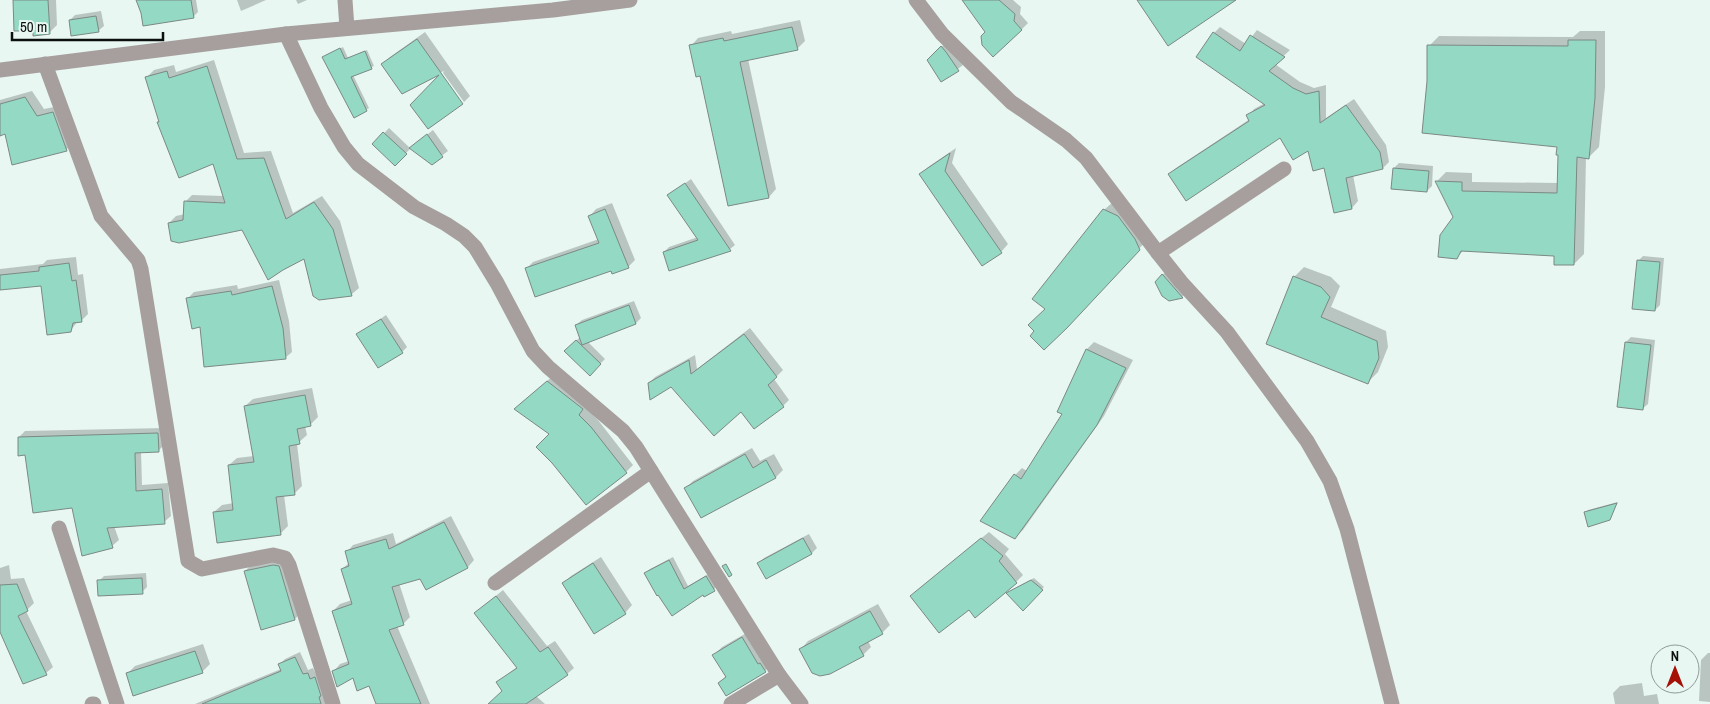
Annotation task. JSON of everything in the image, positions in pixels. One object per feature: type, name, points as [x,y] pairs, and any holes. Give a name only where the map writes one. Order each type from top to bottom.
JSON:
[{"type":"street","points":[[346,0],[348,28]]},
{"type":"street","points":[[0,70],[286,34],[553,10],[630,0]]},
{"type":"street","points":[[916,0],[942,34],[1011,102],[1066,140],[1086,158],[1158,253],[1233,340],[1307,441],[1330,481],[1347,529],[1392,704]]},
{"type":"street","points":[[286,34],[321,108],[358,164],[414,207],[446,224],[464,236],[475,247],[533,351],[548,367],[623,431],[636,447],[779,674],[801,704]]},
{"type":"street","points":[[45,64],[98,209],[138,260],[141,269],[188,561],[202,569],[273,555],[285,558],[289,565],[333,704]]},
{"type":"street","points":[[1158,253],[1284,169]]},
{"type":"street","points":[[494,583],[651,471]]},
{"type":"street","points":[[59,528],[116,704]]},
{"type":"street","points":[[731,704],[779,674]]},
{"type":"building","points":[[13,0],[48,0],[50,34],[33,36],[33,31],[14,31]]},
{"type":"building","points":[[136,0],[191,0],[194,18],[143,26]]},
{"type":"building","points":[[962,0],[999,0],[1015,14],[1014,21],[1022,30],[993,57],[982,45],[981,36],[985,32]]},
{"type":"building","points":[[1137,0],[1236,0],[1168,46]]},
{"type":"building","points":[[96,16],[99,32],[71,36],[69,20]]},
{"type":"building","points":[[792,27],[798,50],[740,62],[769,198],[728,206],[700,76],[696,77],[689,45],[723,38],[724,41]]},
{"type":"building","points":[[1213,32],[1240,51],[1250,35],[1285,57],[1269,71],[1293,88],[1306,94],[1319,91],[1320,123],[1346,105],[1380,152],[1383,169],[1346,178],[1352,209],[1334,213],[1324,168],[1313,171],[1308,151],[1293,160],[1280,138],[1186,201],[1168,174],[1249,121],[1246,115],[1265,105],[1196,57]]},
{"type":"building","points":[[417,39],[463,104],[428,129],[410,105],[439,75],[402,94],[381,64]]},
{"type":"building","points":[[1568,40],[1596,40],[1595,98],[1589,159],[1577,157],[1574,265],[1554,265],[1554,256],[1461,251],[1457,259],[1438,257],[1440,235],[1453,217],[1435,181],[1462,182],[1462,191],[1557,193],[1558,155],[1556,155],[1557,147],[1422,133],[1427,81],[1427,45],[1568,46]]},
{"type":"building","points":[[941,46],[959,71],[941,82],[927,60]]},
{"type":"building","points":[[340,48],[345,59],[365,51],[372,69],[351,77],[367,111],[354,118],[322,57]]},
{"type":"building","points":[[207,66],[237,159],[264,158],[286,219],[314,202],[333,229],[352,296],[319,300],[313,296],[304,259],[268,280],[242,230],[179,243],[171,241],[168,223],[183,220],[184,201],[225,203],[213,164],[179,178],[157,122],[159,122],[145,77],[167,71],[169,78]]},
{"type":"building","points":[[25,97],[37,116],[53,112],[67,151],[12,165],[5,134],[0,136],[0,104]]},
{"type":"building","points":[[383,132],[407,154],[395,166],[372,144]]},
{"type":"building","points":[[427,134],[443,157],[432,165],[409,148]]},
{"type":"building","points":[[950,153],[945,171],[1002,253],[982,266],[919,174]]},
{"type":"building","points":[[1393,168],[1429,171],[1427,192],[1391,189]]},
{"type":"building","points":[[685,183],[731,251],[669,271],[663,252],[698,240],[667,195]]},
{"type":"building","points":[[605,209],[629,268],[612,274],[611,271],[535,297],[525,268],[599,243],[588,216]]},
{"type":"building","points":[[1103,209],[1118,216],[1135,239],[1140,250],[1044,350],[1030,336],[1034,331],[1028,325],[1045,309],[1032,299]]},
{"type":"building","points":[[1637,260],[1660,262],[1655,311],[1632,309]]},
{"type":"building","points":[[69,263],[72,281],[76,280],[82,322],[73,323],[71,332],[47,335],[41,286],[0,290],[0,275],[39,271],[39,267]]},
{"type":"building","points":[[1162,274],[1183,298],[1169,301],[1162,296],[1155,282]]},
{"type":"building","points":[[1293,276],[1321,287],[1330,297],[1321,317],[1377,341],[1379,358],[1368,384],[1266,344]]},
{"type":"building","points":[[272,286],[283,328],[286,359],[204,367],[200,327],[192,329],[186,298],[231,291],[232,295]]},
{"type":"building","points":[[629,305],[636,324],[582,345],[575,325]]},
{"type":"building","points":[[381,319],[403,353],[378,368],[356,334]]},
{"type":"building","points":[[744,334],[777,377],[768,385],[784,407],[754,429],[741,412],[714,436],[671,387],[650,400],[648,383],[689,360],[691,374]]},
{"type":"building","points":[[576,340],[601,364],[590,376],[564,351]]},
{"type":"building","points":[[1625,342],[1651,345],[1643,410],[1617,407]]},
{"type":"building","points":[[1086,349],[1126,368],[1097,425],[1015,539],[980,521],[1014,474],[1021,479],[1062,414],[1057,412]]},
{"type":"building","points":[[547,381],[583,409],[579,415],[591,427],[627,473],[586,505],[552,463],[536,447],[549,434],[514,409]]},
{"type":"building","points":[[305,395],[311,426],[297,429],[300,444],[289,446],[295,495],[276,497],[281,535],[217,543],[213,512],[233,510],[228,465],[254,462],[244,406]]},
{"type":"building","points":[[158,433],[159,452],[135,453],[136,491],[162,489],[165,524],[107,528],[113,548],[82,556],[72,508],[33,513],[25,455],[18,456],[18,437]]},
{"type":"building","points":[[745,454],[753,468],[766,460],[776,478],[701,518],[684,488]]},
{"type":"building","points":[[1617,503],[1610,520],[1588,527],[1584,512]]},
{"type":"building","points":[[444,522],[468,568],[426,590],[420,579],[392,587],[404,625],[389,630],[421,704],[376,704],[369,686],[357,691],[353,678],[337,687],[332,671],[349,664],[332,611],[352,604],[341,569],[349,566],[345,551],[386,539],[389,549]]},
{"type":"building","points":[[803,538],[812,554],[766,579],[757,563]]},
{"type":"building","points":[[981,538],[1003,556],[999,561],[1017,583],[975,618],[969,610],[939,633],[910,596]]},
{"type":"building","points":[[669,560],[684,589],[706,576],[715,591],[704,597],[703,595],[672,616],[657,596],[644,573]]},
{"type":"building","points":[[593,563],[626,614],[594,634],[562,583]]},
{"type":"building","points":[[726,564],[732,575],[729,577],[722,566]]},
{"type":"building","points":[[273,565],[279,566],[295,620],[261,630],[244,571]]},
{"type":"building","points":[[142,578],[143,594],[98,596],[97,580]]},
{"type":"building","points":[[1031,580],[1043,590],[1023,611],[1006,593]]},
{"type":"building","points":[[17,584],[28,611],[18,616],[47,675],[23,684],[0,632],[0,585]]},
{"type":"building","points":[[496,596],[540,652],[548,647],[568,675],[526,704],[488,704],[502,691],[496,682],[517,668],[474,613]]},
{"type":"building","points":[[870,611],[883,634],[859,647],[864,656],[830,674],[820,676],[812,673],[799,649]]},
{"type":"building","points":[[742,637],[758,664],[760,663],[766,672],[726,696],[718,683],[726,677],[712,655]]},
{"type":"building","points":[[195,651],[203,673],[133,696],[126,673]]},
{"type":"building","points":[[295,657],[303,674],[308,673],[310,679],[315,677],[321,696],[319,697],[321,704],[202,704],[281,671],[278,664]]}]
